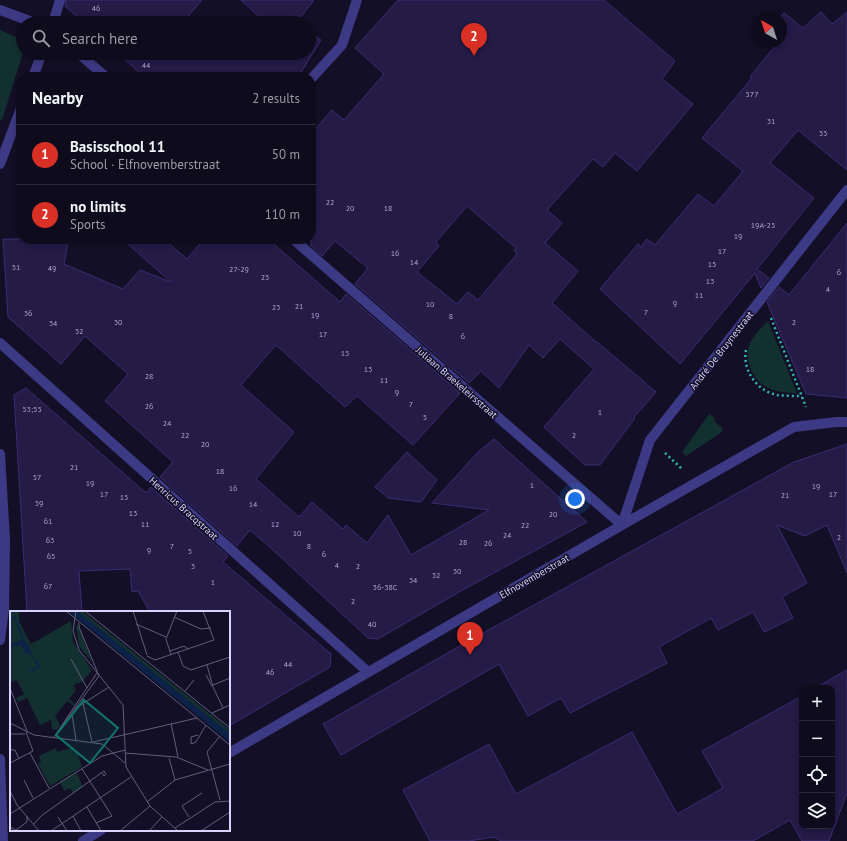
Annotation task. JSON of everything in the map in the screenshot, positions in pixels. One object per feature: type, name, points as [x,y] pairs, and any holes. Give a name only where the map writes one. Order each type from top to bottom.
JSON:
[{"type":"street","points":[[55,16],[60,0]]},
{"type":"street","points":[[316,74],[342,45],[358,0]]},
{"type":"street","points":[[0,10],[16,16]]},
{"type":"street","points":[[35,72],[39,60]]},
{"type":"street","points":[[86,60],[100,72]]},
{"type":"street","points":[[0,164],[16,121]]},
{"type":"street","name":"André De Bruynestraat","points":[[622,525],[650,440],[847,190]]},
{"type":"street","name":"Juliaan Braekeleirsstraat","points":[[299,244],[622,525]]},
{"type":"street","name":"Henricus Bracqstraat","points":[[0,343],[368,672]]},
{"type":"street","name":"Elfnovemberstraat","points":[[230,752],[794,427],[813,424],[847,422]]},
{"type":"street","points":[[0,454],[6,540],[4,609],[0,640]]},
{"type":"street","points":[[0,758],[3,841]]},
{"type":"street","points":[[83,841],[99,831]]},
{"type":"path","points":[[762,298],[813,424]]},
{"type":"path","points":[[748,346],[746,352],[746,363],[750,376],[756,383],[765,390],[776,395],[802,396]]},
{"type":"path","points":[[650,440],[675,461],[694,484]]},
{"type":"green space","points":[[0,30],[16,37],[16,60],[21,60],[2,120],[0,121]]},
{"type":"green space","points":[[768,321],[797,393],[775,391],[763,385],[753,374],[750,367],[748,361],[748,349],[750,343]]},
{"type":"green space","points":[[709,414],[715,418],[714,420],[720,427],[722,426],[722,432],[686,456],[682,452]]},
{"type":"building","points":[[66,0],[202,0],[189,15],[190,16],[76,16],[65,6]]},
{"type":"building","points":[[241,0],[314,0],[301,16],[258,16]]},
{"type":"building","points":[[398,0],[604,0],[675,61],[662,79],[693,104],[637,171],[615,153],[603,167],[593,159],[547,210],[562,223],[545,243],[578,271],[552,303],[656,392],[634,417],[635,418],[600,465],[585,465],[544,427],[594,369],[560,339],[543,358],[529,345],[499,388],[481,371],[469,383],[355,284],[368,268],[335,241],[322,256],[311,246],[311,244],[316,244],[316,128],[332,110],[344,120],[384,74],[355,48]],"holes":[[[467,206],[516,248],[514,251],[517,254],[478,300],[468,292],[457,304],[417,272],[439,246],[436,242]]]},
{"type":"building","points":[[821,12],[832,24],[847,12],[847,170],[798,130],[770,163],[814,198],[757,269],[769,278],[761,288],[755,273],[680,364],[600,289],[638,244],[641,247],[647,239],[655,245],[698,194],[714,206],[743,171],[702,138],[752,78],[750,77],[773,48],[787,48],[787,15],[803,28]]},
{"type":"building","points":[[316,37],[321,40],[316,48]]},
{"type":"building","points":[[126,60],[309,60],[301,72],[139,72]]},
{"type":"building","points":[[847,223],[847,398],[806,394],[767,302],[779,287],[789,295]]},
{"type":"building","points":[[3,239],[16,239],[16,244],[68,244],[64,264],[123,289],[140,270],[171,282],[128,244],[170,244],[187,259],[200,244],[274,244],[340,302],[346,294],[460,393],[413,445],[357,396],[345,407],[276,345],[241,385],[294,432],[256,479],[299,517],[312,502],[343,529],[346,525],[367,543],[388,515],[411,555],[489,510],[432,503],[478,452],[494,439],[587,522],[459,592],[378,639],[368,638],[250,530],[237,546],[160,477],[173,462],[105,401],[128,374],[85,336],[61,364],[8,317]]},
{"type":"building","points":[[26,388],[146,493],[151,487],[228,556],[223,562],[331,654],[330,667],[230,725],[230,611],[149,611],[138,591],[132,592],[130,569],[79,571],[82,611],[27,611],[14,395]]},
{"type":"building","points":[[847,444],[847,573],[827,525],[805,536],[777,525],[807,583],[782,597],[793,618],[764,632],[753,612],[718,630],[711,618],[659,647],[667,663],[570,713],[561,698],[528,716],[499,664],[341,755],[323,724],[465,643],[794,462]]},
{"type":"building","points":[[407,452],[437,480],[421,502],[388,498],[375,487]]},
{"type":"building","points":[[847,670],[847,793],[835,825],[835,685],[820,685]]},
{"type":"building","points":[[799,698],[799,829],[834,829],[829,841],[802,841],[790,820],[753,841],[501,841],[494,837],[469,841],[430,841],[403,790],[489,744],[516,794],[632,732],[677,814],[723,788],[702,751]]},
{"type":"place","name":"no limits","points":[[474,56]]},
{"type":"place","name":"Basisschool 11","points":[[470,655]]}]
